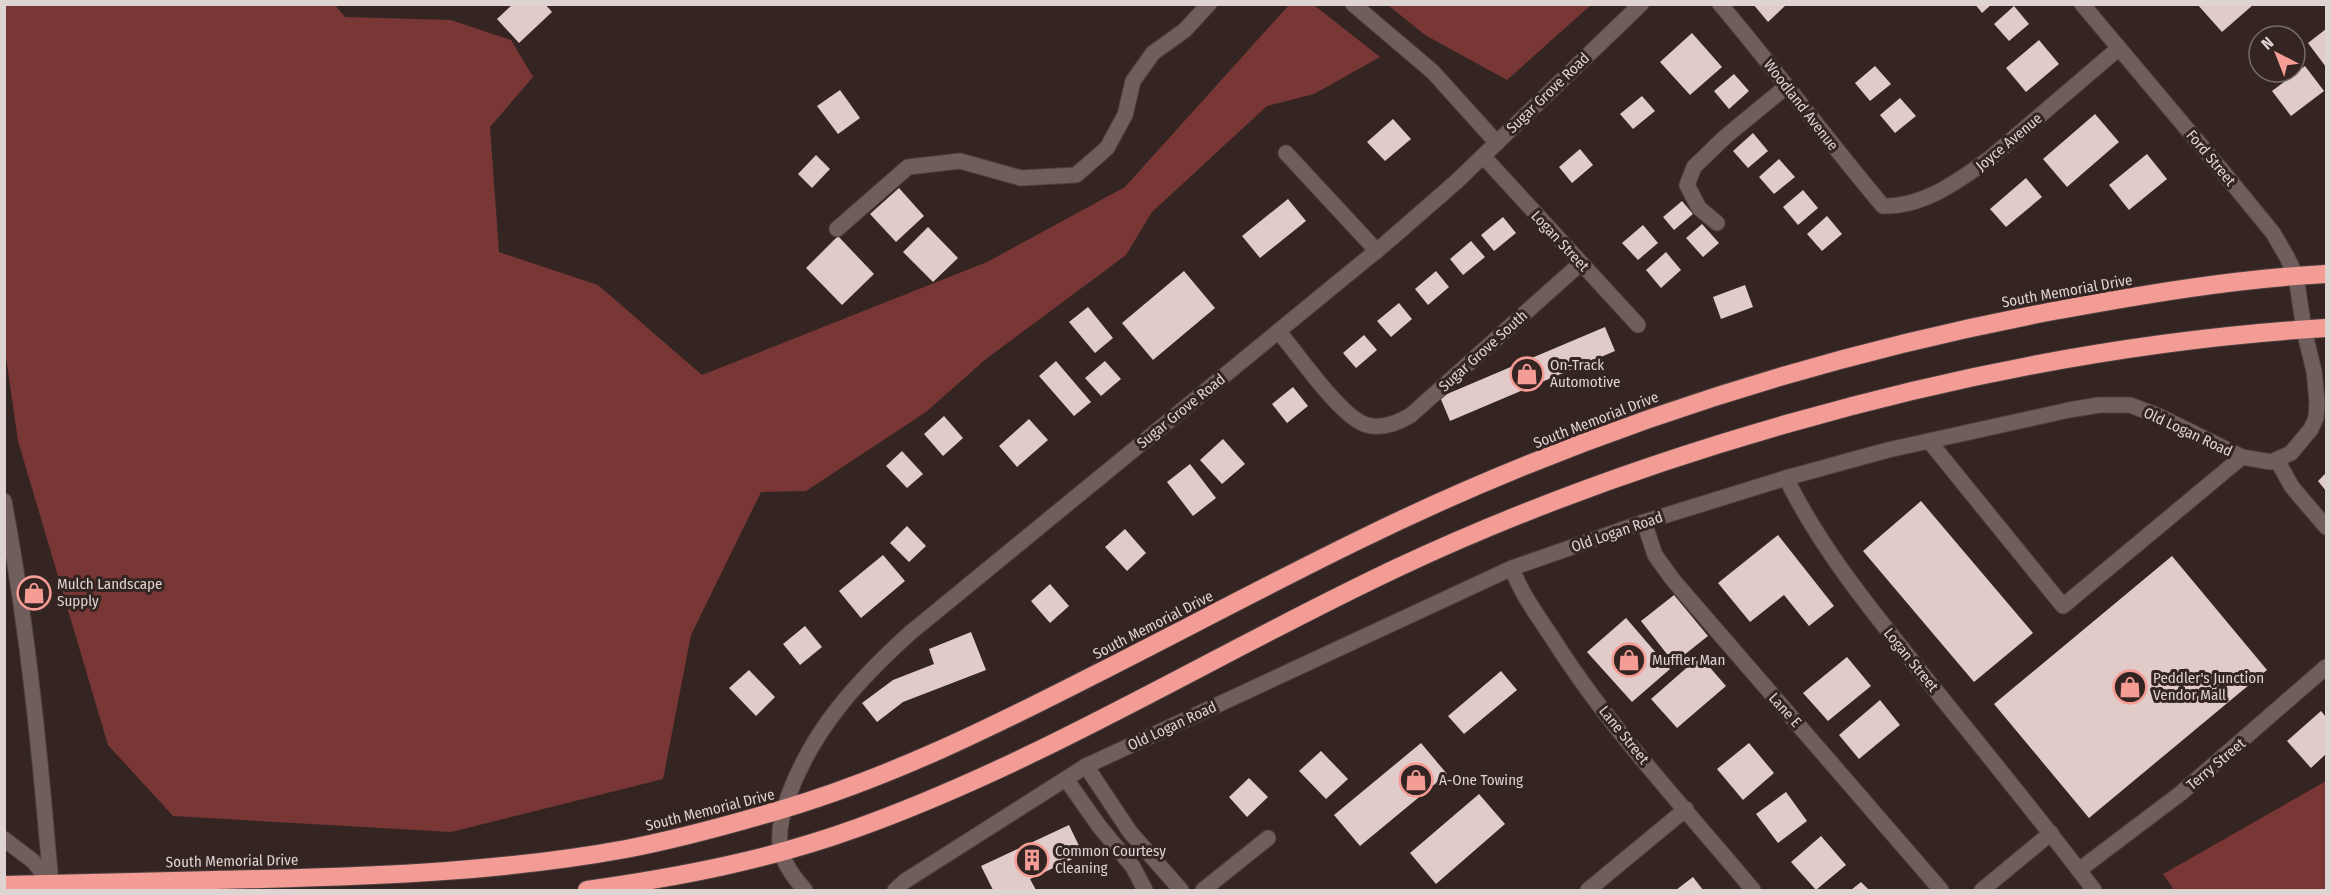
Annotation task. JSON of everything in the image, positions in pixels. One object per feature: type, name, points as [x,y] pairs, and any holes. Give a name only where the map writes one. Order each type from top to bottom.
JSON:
[{"type":"highway","name":"South Memorial Drive","points":[[4,885],[347,877],[531,863],[683,837],[784,809],[860,783],[930,755],[1029,708],[1358,540],[1442,501],[1556,453],[1672,411],[1789,373],[1974,326],[2089,304],[2211,286],[2326,274]]},
{"type":"highway","points":[[587,891],[666,879],[782,852],[856,829],[945,793],[1043,747],[1290,620],[1401,566],[1513,517],[1601,482],[1718,443],[1866,401],[2037,363],[2214,337],[2326,328]]},
{"type":"street","points":[[837,230],[908,167],[960,161],[1021,178],[1076,175],[1107,148],[1125,115],[1133,81],[1153,53],[1185,30],[1209,4]]},
{"type":"street","points":[[1353,4],[1434,72],[1497,142]]},
{"type":"street","name":"Sugar Grove Road","points":[[782,852],[780,832],[784,809],[796,776],[814,741],[844,698],[874,666],[954,596],[1377,251],[1483,156],[1641,4]]},
{"type":"street","name":"Woodland Avenue","points":[[1720,4],[1882,206]]},
{"type":"street","name":"Ford Street","points":[[2082,4],[2272,233],[2287,256],[2295,276],[2304,330],[2320,371]]},
{"type":"street","name":"Joyce Avenue","points":[[1882,206],[1899,207],[1919,201],[1967,175],[1989,159],[2119,48]]},
{"type":"street","points":[[1717,223],[1699,208],[1687,185],[1694,167],[1725,137],[1787,86]]},
{"type":"street","points":[[1286,153],[1377,251]]},
{"type":"street","name":"Logan Street","points":[[1483,156],[1638,325]]},
{"type":"street","name":"Sugar Grove South","points":[[1279,332],[1342,408],[1354,419],[1367,425],[1392,424],[1411,415],[1581,263]]},
{"type":"street","points":[[2320,371],[2316,418],[2302,442],[2290,453],[2277,460],[2292,487],[2326,527]]},
{"type":"street","name":"Old Logan Road","points":[[904,887],[1086,766],[1512,568],[1644,522],[1786,478],[1929,441],[2069,410],[2122,404],[2159,416],[2242,458],[2271,462],[2277,460]]},
{"type":"street","points":[[1929,441],[2063,606],[2242,458]]},
{"type":"street","name":"Logan Street","points":[[1786,478],[1815,532],[1849,583],[2094,891]]},
{"type":"street","points":[[4,501],[19,578],[35,700],[51,884]]},
{"type":"street","name":"Lane E","points":[[1644,522],[1655,555],[1673,580],[1941,891]]},
{"type":"street","name":"Lane Street","points":[[1512,568],[1526,597],[1573,671],[1753,891]]},
{"type":"street","name":"Terry Street","points":[[2079,870],[2181,793],[2326,667]]},
{"type":"street","points":[[1086,766],[1130,832],[1181,891]]},
{"type":"street","points":[[1066,779],[1100,826],[1134,867],[1144,891]]},
{"type":"street","points":[[1588,891],[1686,809]]},
{"type":"street","points":[[1982,891],[2050,833]]},
{"type":"street","points":[[4,838],[33,861],[51,884]]},
{"type":"street","points":[[1203,891],[1268,838]]},
{"type":"street","points":[[782,852],[792,876],[805,891]]},
{"type":"shaded area","points":[[4,5],[335,5],[345,17],[451,20],[511,40],[533,77],[490,127],[499,252],[598,285],[702,375],[987,262],[1125,187],[1289,5],[1314,5],[1380,57],[1314,94],[1267,106],[1152,212],[1126,255],[986,359],[926,412],[806,491],[761,492],[691,635],[663,779],[451,832],[173,816],[108,745],[18,441],[4,343]]},
{"type":"shaded area","points":[[1388,5],[1591,5],[1507,80],[1425,35]]},
{"type":"shaded area","points":[[2326,781],[2326,890],[2174,890],[2163,874]]},
{"type":"building","points":[[513,4],[545,4],[552,12],[519,43],[497,19]]},
{"type":"building","points":[[1753,4],[1787,4],[1768,22]]},
{"type":"building","points":[[1975,4],[1992,4],[1982,13]]},
{"type":"building","points":[[2197,4],[2254,4],[2222,32]]},
{"type":"building","points":[[2014,6],[2029,24],[2009,41],[1994,24]]},
{"type":"building","points":[[2326,29],[2326,67],[2308,43]]},
{"type":"building","points":[[1692,33],[1722,67],[1690,95],[1660,62]]},
{"type":"building","points":[[2039,40],[2059,64],[2026,92],[2006,68]]},
{"type":"building","points":[[1875,66],[1891,84],[1870,101],[1855,83]]},
{"type":"building","points":[[2307,69],[2324,91],[2291,116],[2272,91],[2281,84],[2307,84]]},
{"type":"building","points":[[1734,74],[1749,91],[1729,109],[1714,91]]},
{"type":"building","points":[[840,90],[860,118],[838,134],[817,106]]},
{"type":"building","points":[[1642,96],[1655,111],[1633,129],[1620,114]]},
{"type":"building","points":[[1900,98],[1916,116],[1895,133],[1880,115]]},
{"type":"building","points":[[2095,114],[2119,142],[2067,187],[2043,159]]},
{"type":"building","points":[[1393,119],[1411,139],[1385,161],[1367,142]]},
{"type":"building","points":[[1753,133],[1768,151],[1748,168],[1733,151]]},
{"type":"building","points":[[1580,149],[1593,165],[1572,183],[1559,167]]},
{"type":"building","points":[[2147,154],[2167,179],[2129,210],[2109,185]]},
{"type":"building","points":[[816,155],[830,169],[812,188],[798,174]]},
{"type":"building","points":[[1779,159],[1795,177],[1774,194],[1759,177]]},
{"type":"building","points":[[2026,178],[2042,197],[2006,227],[1990,209]]},
{"type":"building","points":[[899,188],[924,216],[896,242],[870,214]]},
{"type":"building","points":[[1803,190],[1818,208],[1798,225],[1783,207]]},
{"type":"building","points":[[1288,199],[1306,221],[1260,258],[1242,236]]},
{"type":"building","points":[[1682,201],[1693,214],[1674,230],[1663,217]]},
{"type":"building","points":[[1827,216],[1842,234],[1822,251],[1807,234]]},
{"type":"building","points":[[1503,217],[1516,233],[1494,251],[1481,235]]},
{"type":"building","points":[[1702,224],[1719,243],[1703,257],[1686,238]]},
{"type":"building","points":[[1643,225],[1658,243],[1638,260],[1622,243]]},
{"type":"building","points":[[928,227],[958,258],[933,282],[903,252]]},
{"type":"building","points":[[838,236],[874,274],[842,305],[806,268]]},
{"type":"building","points":[[1471,241],[1485,257],[1463,275],[1450,259]]},
{"type":"building","points":[[1666,252],[1681,270],[1661,288],[1646,270]]},
{"type":"building","points":[[1184,271],[1215,308],[1153,360],[1122,323]]},
{"type":"building","points":[[1436,271],[1449,287],[1428,305],[1415,289]]},
{"type":"building","points":[[1745,285],[1753,307],[1721,319],[1713,297]]},
{"type":"building","points":[[1399,303],[1412,319],[1391,337],[1377,321]]},
{"type":"building","points":[[1088,307],[1113,338],[1095,353],[1069,322]]},
{"type":"building","name":"On-Track Automotive","points":[[1605,327],[1615,351],[1450,421],[1440,397]]},
{"type":"building","points":[[1364,335],[1377,350],[1356,368],[1343,353]]},
{"type":"building","points":[[1056,361],[1091,402],[1074,416],[1039,376]]},
{"type":"building","points":[[1105,361],[1121,379],[1101,396],[1085,378]]},
{"type":"building","points":[[1293,387],[1308,406],[1287,423],[1272,404]]},
{"type":"building","points":[[944,416],[963,438],[943,456],[924,434]]},
{"type":"building","points":[[1029,419],[1048,440],[1017,467],[999,446]]},
{"type":"building","points":[[1223,439],[1245,464],[1222,484],[1200,460]]},
{"type":"building","points":[[902,451],[923,474],[907,488],[886,466]]},
{"type":"building","points":[[1190,464],[1216,498],[1193,516],[1167,482]]},
{"type":"building","points":[[2326,473],[2326,491],[2318,481]]},
{"type":"building","points":[[1921,501],[2033,633],[1974,682],[1863,551]]},
{"type":"building","points":[[907,526],[926,546],[909,562],[890,543]]},
{"type":"building","points":[[1125,529],[1146,553],[1127,571],[1105,547]]},
{"type":"building","points":[[1778,535],[1834,606],[1809,626],[1784,595],[1750,622],[1718,583]]},
{"type":"building","points":[[883,555],[905,581],[861,618],[839,591]]},
{"type":"building","name":"Peddler's Junction Vendor Mall","points":[[2172,556],[2267,670],[2089,818],[1994,704]]},
{"type":"building","points":[[1050,584],[1069,606],[1050,623],[1031,601]]},
{"type":"building","points":[[1674,595],[1708,636],[1674,663],[1641,621]]},
{"type":"building","name":"Muffler Man","points":[[1626,618],[1670,669],[1632,702],[1587,652]]},
{"type":"building","points":[[805,626],[822,647],[800,665],[783,644]]},
{"type":"building","points":[[971,632],[986,670],[903,702],[877,722],[862,703],[893,680],[934,664],[929,649]]},
{"type":"building","points":[[1700,656],[1726,686],[1677,728],[1651,699]]},
{"type":"building","points":[[1847,657],[1871,686],[1828,721],[1803,693]]},
{"type":"building","points":[[749,670],[775,697],[756,716],[729,688]]},
{"type":"building","points":[[1501,671],[1517,690],[1464,734],[1448,716]]},
{"type":"building","points":[[1880,700],[1900,725],[1859,759],[1839,735]]},
{"type":"building","points":[[2321,711],[2326,717],[2326,754],[2311,768],[2287,741]]},
{"type":"building","points":[[1421,743],[1447,774],[1360,846],[1334,815]]},
{"type":"building","points":[[1749,743],[1774,773],[1743,800],[1717,769]]},
{"type":"building","points":[[1321,751],[1348,779],[1326,799],[1299,771]]},
{"type":"building","points":[[1249,778],[1268,797],[1247,817],[1229,797]]},
{"type":"building","points":[[1786,792],[1807,821],[1778,843],[1756,814]]},
{"type":"building","points":[[1479,794],[1505,824],[1436,884],[1410,853]]},
{"type":"building","name":"Common Courtesy Cleaning","points":[[1069,825],[1083,854],[1030,879],[1036,890],[993,890],[981,866]]},
{"type":"building","points":[[1821,836],[1846,865],[1816,890],[1791,862]]},
{"type":"building","points":[[1693,877],[1703,890],[1676,890]]},
{"type":"building","points":[[1861,882],[1869,890],[1851,890]]},
{"type":"place","name":"On-Track Automotive","points":[[1527,374]]},
{"type":"place","name":"Mulch Landscape Supply","points":[[34,593]]},
{"type":"place","name":"Muffler Man","points":[[1629,660]]},
{"type":"place","name":"Peddler's Junction Vendor Mall","points":[[2130,687]]},
{"type":"place","name":"A-One Towing","points":[[1416,780]]},
{"type":"place","name":"Common Courtesy Cleaning","points":[[1032,860]]}]
